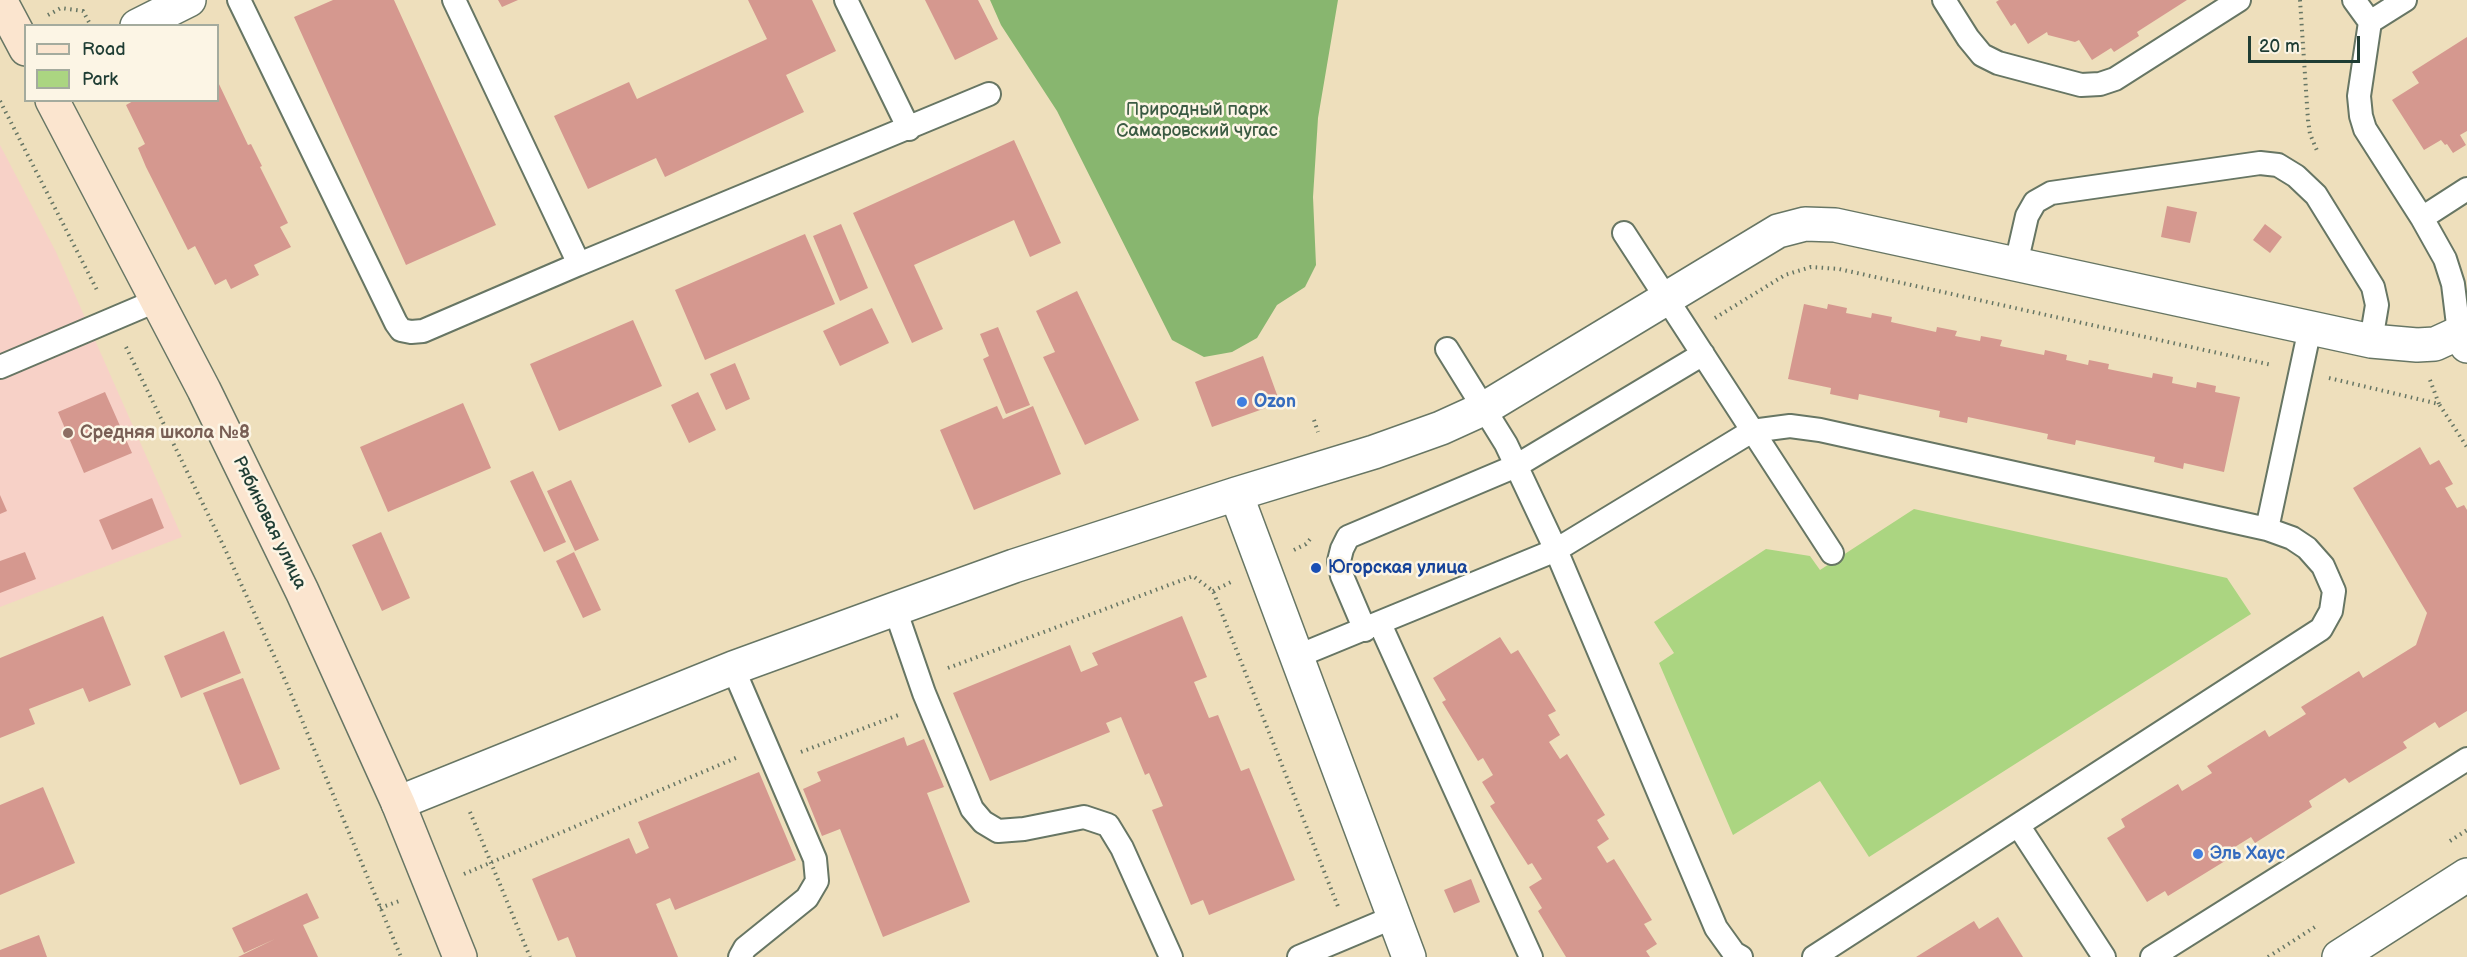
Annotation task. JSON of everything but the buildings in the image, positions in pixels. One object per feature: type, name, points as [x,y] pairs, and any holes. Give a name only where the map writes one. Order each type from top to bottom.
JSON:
[{"type":"street","points":[[0,0],[24,45]]},
{"type":"street","points":[[141,24],[189,0]]},
{"type":"street","name":"Рябиновая улица","points":[[53,102],[158,300],[302,591],[398,803],[460,957]]},
{"type":"street","points":[[398,803],[733,668],[1014,566],[1374,452],[1441,428],[1485,408],[1778,231],[1805,224],[1835,225],[2371,340],[2417,345],[2463,340]]},
{"type":"street","points":[[1236,494],[1409,957]]},
{"type":"street","points":[[2339,957],[2467,875]]},
{"type":"lane","points":[[238,0],[401,330],[423,331],[989,94]]},
{"type":"lane","points":[[454,0],[579,264]]},
{"type":"lane","points":[[846,0],[909,129]]},
{"type":"lane","points":[[1944,0],[1968,38],[1982,55],[1998,63],[2081,85],[2100,84],[2115,79],[2239,0]]},
{"type":"lane","points":[[2354,0],[2370,22],[2359,96],[2365,129],[2422,218],[2445,259],[2463,340]]},
{"type":"lane","points":[[2370,22],[2404,0]]},
{"type":"lane","points":[[2016,264],[2027,216],[2036,202],[2051,193],[2260,163],[2277,165],[2296,176],[2316,195],[2373,287],[2377,304],[2371,340]]},
{"type":"lane","points":[[2422,218],[2467,189]]},
{"type":"lane","points":[[1624,232],[1832,553]]},
{"type":"lane","points":[[0,367],[158,300]]},
{"type":"lane","points":[[2267,529],[2310,328]]},
{"type":"lane","points":[[1447,349],[1485,408],[1516,466],[1556,550],[1716,928],[1734,953],[1741,957]]},
{"type":"lane","points":[[1531,957],[1372,627],[1342,576],[1339,561],[1348,537],[1516,466],[1703,354]]},
{"type":"lane","points":[[1298,657],[1556,550],[1752,431],[1790,426],[1820,430],[2267,529],[2292,538],[2307,548],[2323,566],[2334,591],[2331,611],[2321,629],[1814,957]]},
{"type":"lane","points":[[895,609],[924,693],[972,809],[983,822],[998,831],[1024,830],[1084,817],[1108,825],[1122,848],[1171,957]]},
{"type":"lane","points":[[733,668],[815,860],[817,881],[807,898],[745,948],[740,957]]},
{"type":"lane","points":[[2152,957],[2467,759]]},
{"type":"lane","points":[[2018,825],[2104,957]]},
{"type":"lane","points":[[1299,957],[1394,917]]},
{"type":"path","points":[[43,17],[60,8],[83,11],[90,24]]},
{"type":"path","points":[[0,101],[113,321],[225,549],[286,681],[401,957]]},
{"type":"path","points":[[1690,333],[1785,275],[1811,267],[1839,269],[2301,371],[2439,404],[2467,447]]},
{"type":"path","points":[[1213,591],[1306,544],[1313,535]]},
{"type":"path","points":[[457,780],[530,957]]},
{"type":"shaded area","name":"Средняя школа №8","points":[[0,145],[56,252],[182,537],[0,607]]},
{"type":"green space","name":"Природный парк Самаровский чугас","points":[[990,0],[1338,0],[1318,118],[1313,197],[1316,265],[1305,287],[1277,305],[1257,338],[1232,352],[1204,357],[1172,340],[1057,111],[1001,25]]},
{"type":"green space","points":[[1914,509],[2227,578],[2251,614],[1869,857],[1820,781],[1733,835],[1659,663],[1674,653],[1654,622],[1766,549],[1810,556],[1820,570]]},
{"type":"place","name":"Ozon","points":[[1242,402]]},
{"type":"place","name":"Средняя школа №8","points":[[68,433]]},
{"type":"place","name":"Югорская улица","points":[[1316,568]]},
{"type":"place","name":"Эль Хаус","points":[[2198,854]]}]
